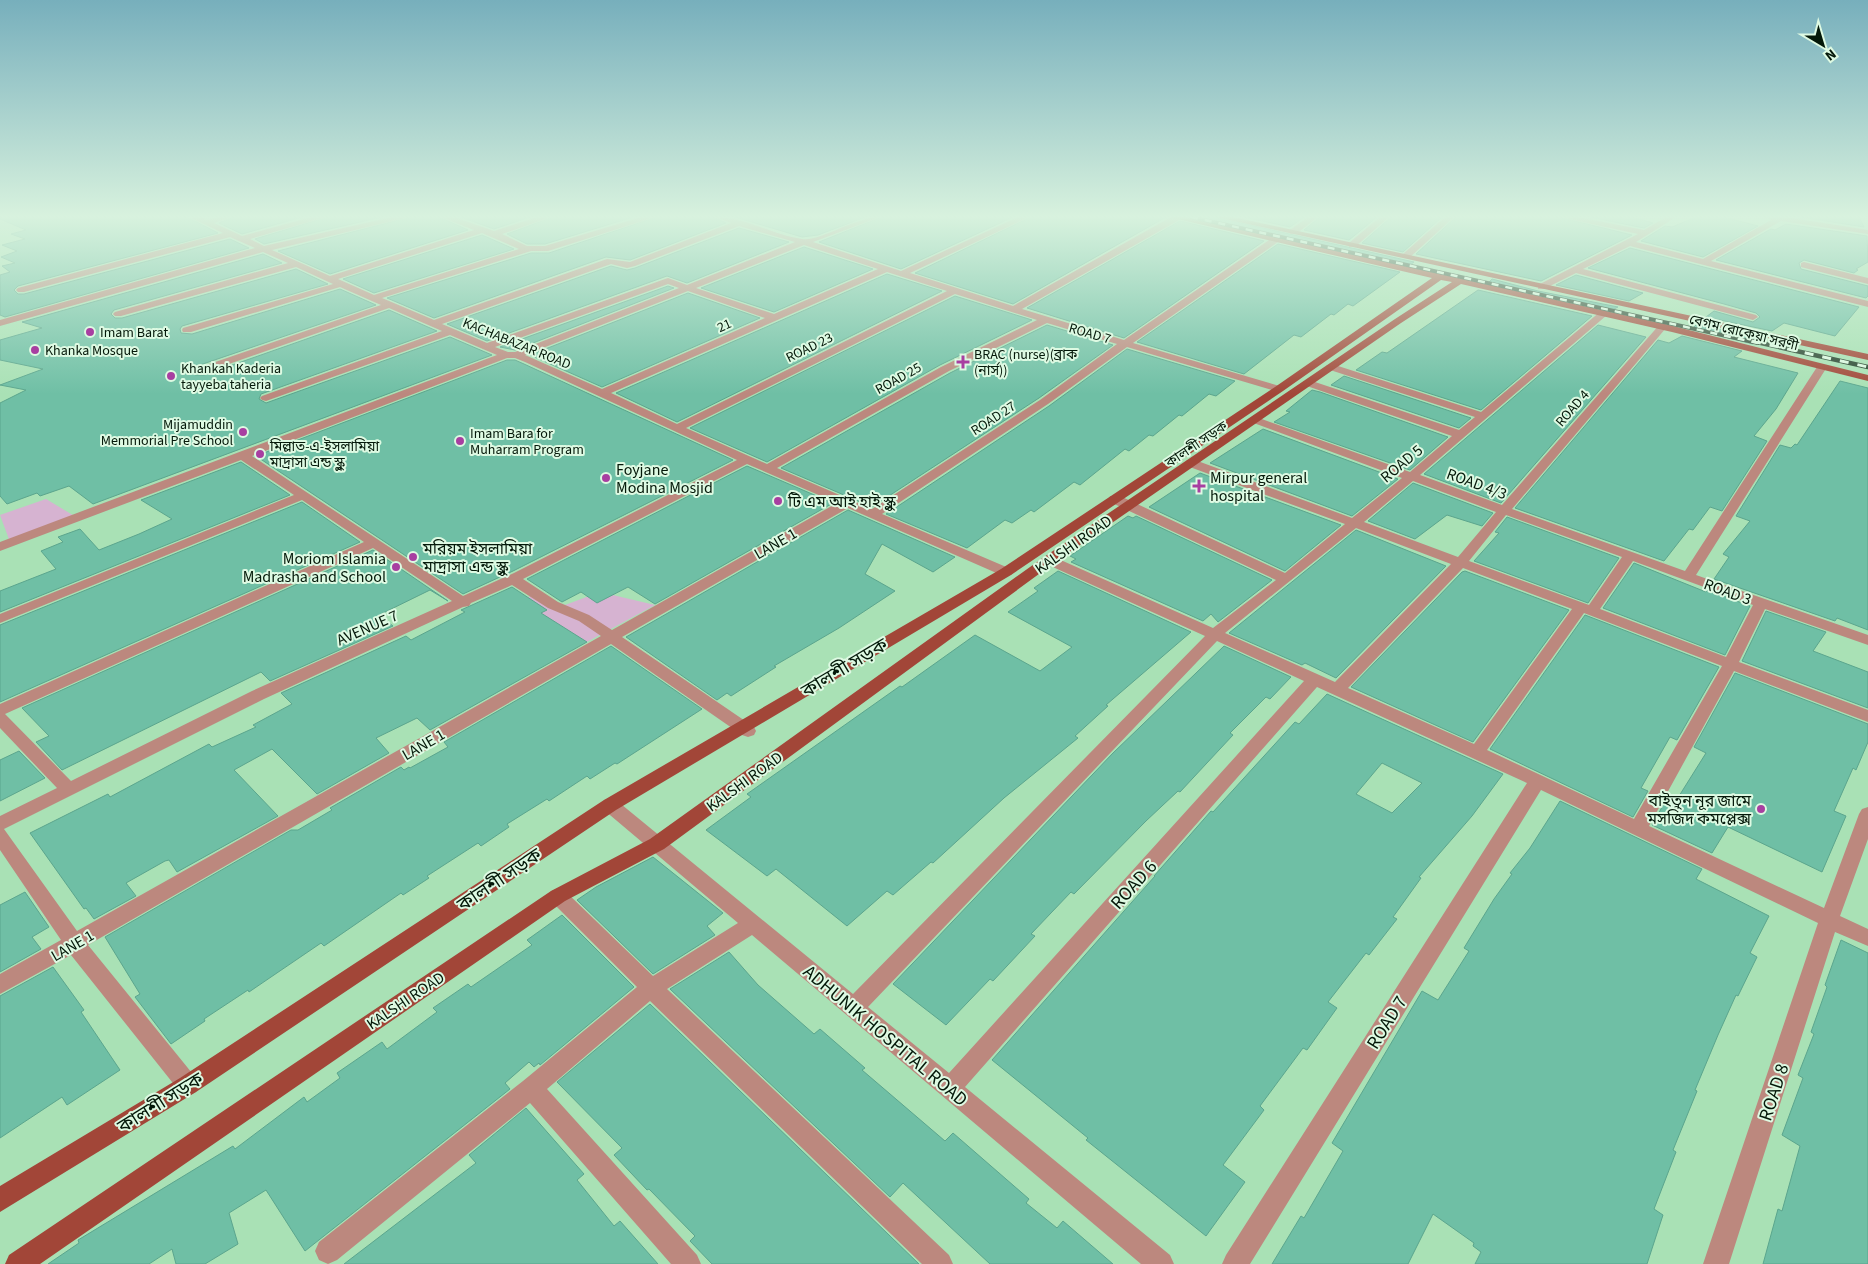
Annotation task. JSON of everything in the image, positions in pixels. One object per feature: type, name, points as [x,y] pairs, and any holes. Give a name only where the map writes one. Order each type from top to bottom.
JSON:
[{"type":"main road","name":"বেগম রোকেয়া সরণী","points":[[1435,276],[1664,326],[1868,378]]},
{"type":"main road","name":"বেগম রোকেয়া সরণী","points":[[1493,276],[1868,357]]},
{"type":"main road","name":"কালশী সড়ক","points":[[0,1200],[188,1085],[610,805],[1122,502],[1279,389],[1440,277]]},
{"type":"main road","name":"KALSHI ROAD","points":[[18,1264],[558,896],[657,844],[1049,560],[1122,502],[1191,463],[1460,281]]},
{"type":"street","points":[[21,290],[73,276]]},
{"type":"street","points":[[0,323],[167,276]]},
{"type":"street","points":[[118,314],[253,276]]},
{"type":"street","name":"KACHABAZAR ROAD","points":[[322,276],[452,332],[528,360],[746,460],[1006,572]]},
{"type":"street","points":[[329,279],[338,276]]},
{"type":"street","points":[[373,298],[442,276]]},
{"type":"street","points":[[433,324],[568,276]]},
{"type":"street","points":[[0,547],[718,276]]},
{"type":"street","points":[[528,360],[741,276]]},
{"type":"street","name":"21","points":[[602,393],[869,276]]},
{"type":"street","name":"ROAD 7","points":[[907,276],[1046,320],[1279,389]]},
{"type":"street","points":[[1014,310],[1074,276]]},
{"type":"street","name":"ROAD 27","points":[[873,514],[1044,402],[1223,276]]},
{"type":"street","points":[[1541,287],[1564,276]]},
{"type":"street","points":[[1599,276],[1753,317]]},
{"type":"street","points":[[1759,276],[1868,304]]},
{"type":"street","points":[[1847,276],[1868,281]]},
{"type":"street","points":[[488,346],[663,282],[673,281],[775,318]]},
{"type":"street","points":[[187,330],[341,284]]},
{"type":"street","name":"ROAD 23","points":[[677,428],[954,291]]},
{"type":"street","points":[[200,372],[389,305]]},
{"type":"street","name":"ROAD 5","points":[[1215,634],[1286,579],[1412,476],[1604,313]]},
{"type":"street","name":"ROAD 25","points":[[768,468],[945,369],[1046,320]]},
{"type":"street","name":"ROAD 4","points":[[1338,689],[1461,562],[1664,326]]},
{"type":"street","points":[[266,398],[452,332]]},
{"type":"street","name":"ROAD 3","points":[[1638,829],[1731,663],[1761,603],[1688,577],[1822,366]]},
{"type":"street","points":[[1331,367],[1483,416]]},
{"type":"street","points":[[1308,383],[1461,434]]},
{"type":"street","name":"ROAD 4/3","points":[[1255,420],[1688,577]]},
{"type":"street","points":[[244,456],[464,603]]},
{"type":"street","name":"AVENUE 7","points":[[0,824],[258,694],[464,603],[746,460]]},
{"type":"street","points":[[1191,463],[1587,609],[1868,716]]},
{"type":"street","points":[[0,619],[304,495]]},
{"type":"street","points":[[1122,502],[1286,579]]},
{"type":"street","name":"LANE 1","points":[[0,985],[847,503]]},
{"type":"street","points":[[0,710],[375,542]]},
{"type":"street","points":[[1477,752],[1630,556]]},
{"type":"street","points":[[1049,560],[1538,780],[1868,938]]},
{"type":"street","points":[[513,579],[553,605],[584,618],[748,731]]},
{"type":"street","points":[[1761,603],[1868,640]]},
{"type":"street","points":[[853,1008],[1215,634]]},
{"type":"street","name":"ROAD 6","points":[[950,1088],[1315,679]]},
{"type":"street","points":[[0,718],[68,790]]},
{"type":"street","name":"ROAD 7","points":[[1235,1264],[1538,780]]},
{"type":"street","name":"ADHUNIK HOSPITAL ROAD","points":[[610,805],[1161,1264]]},
{"type":"street","name":"ROAD 8","points":[[1716,1264],[1829,920],[1868,815]]},
{"type":"street","points":[[0,834],[74,943],[188,1085]]},
{"type":"street","points":[[558,896],[651,988],[940,1264]]},
{"type":"street","points":[[328,1251],[531,1088],[651,988],[752,924]]},
{"type":"street","points":[[531,1088],[688,1264]]},
{"type":"shaded area","points":[[46,499],[76,517],[10,542],[0,515]]},
{"type":"shaded area","points":[[600,592],[655,605],[563,655],[495,608],[535,595],[565,605]]},
{"type":"building","points":[[0,276],[56,276],[18,286],[14,290],[18,294],[24,294],[91,276],[150,276],[5,317],[0,315]]},
{"type":"building","points":[[185,276],[236,276],[114,310],[111,314],[115,318],[122,318],[271,276],[311,276],[328,284],[182,326],[180,329],[181,333],[192,334],[340,289],[376,305],[194,367],[192,372],[195,375],[204,375],[389,310],[437,331],[261,394],[259,399],[266,403],[450,337],[492,355],[93,504],[69,486],[40,496],[37,493],[7,504],[0,496],[0,403],[26,390],[0,385],[43,369],[0,360],[0,340],[42,328],[22,322]]},
{"type":"building","points":[[353,276],[428,276],[374,293],[343,279]]},
{"type":"building","points":[[457,276],[552,276],[434,318],[387,298]]},
{"type":"building","points":[[583,276],[704,276],[687,283],[667,276],[487,341],[447,324]]},
{"type":"building","points":[[731,276],[857,276],[774,312],[701,288]]},
{"type":"building","points":[[882,276],[893,276],[942,291],[677,422],[616,393]]},
{"type":"building","points":[[924,276],[1062,276],[1013,304]]},
{"type":"building","points":[[1083,276],[1214,276],[1124,338],[1027,308]]},
{"type":"building","points":[[1232,276],[1394,276],[1353,306],[1348,304],[1334,315],[1331,314],[1301,337],[1294,335],[1244,374],[1137,342]]},
{"type":"building","points":[[1518,276],[1551,276],[1541,281]]},
{"type":"building","points":[[1574,276],[1580,276],[1643,293],[1629,301],[1556,285]]},
{"type":"building","points":[[1618,276],[1739,276],[1859,307],[1835,336],[1784,323],[1772,331],[1706,317],[1714,311],[1753,322],[1760,317],[1756,313]]},
{"type":"building","points":[[1779,276],[1829,276],[1868,286],[1868,296],[1866,298]]},
{"type":"building","points":[[1492,279],[1538,291],[1618,307],[1612,310],[1488,283]]},
{"type":"building","points":[[668,286],[674,288],[515,350],[500,347]]},
{"type":"building","points":[[1478,290],[1592,316],[1481,410],[1356,370],[1382,352],[1387,353]]},
{"type":"building","points":[[688,293],[760,318],[602,387],[530,355]]},
{"type":"building","points":[[955,296],[1032,320],[940,365],[767,462],[690,428]]},
{"type":"building","points":[[1697,324],[1761,339],[1753,344],[1692,329]]},
{"type":"building","points":[[1047,325],[1113,345],[1039,398],[872,507],[781,468],[950,373]]},
{"type":"building","points":[[1598,325],[1646,337],[1501,503],[1424,474]]},
{"type":"building","points":[[1682,336],[1742,351],[1734,357],[1798,373],[1776,409],[1754,436],[1767,441],[1722,511],[1710,507],[1693,530],[1689,529],[1664,561],[1515,508],[1658,340],[1669,343]]},
{"type":"building","points":[[1127,349],[1235,381],[1216,396],[1209,394],[1182,416],[1179,415],[1153,436],[1149,435],[1129,451],[1125,449],[1080,485],[1074,482],[1034,512],[1031,510],[1012,523],[1005,520],[967,548],[886,514],[1049,406]]},
{"type":"building","points":[[507,360],[515,360],[733,460],[513,571],[463,594],[256,456]]},
{"type":"building","points":[[1344,376],[1471,418],[1459,428],[1331,385]]},
{"type":"building","points":[[1840,381],[1868,388],[1868,630],[1837,618],[1835,621],[1714,579],[1729,557],[1723,554],[1750,521],[1736,516],[1780,445],[1791,448],[1795,444],[1797,445]]},
{"type":"building","points":[[1312,390],[1448,437],[1410,470],[1274,422],[1290,412],[1286,411]]},
{"type":"building","points":[[1263,429],[1398,479],[1352,516],[1210,463]]},
{"type":"building","points":[[241,462],[290,495],[0,612],[0,591],[56,569],[41,551],[63,542],[58,537],[80,529],[99,550],[139,534],[172,519],[141,500]]},
{"type":"building","points":[[747,466],[833,503],[655,604],[628,587],[597,603],[581,592],[562,602],[527,579]]},
{"type":"building","points":[[1200,473],[1341,525],[1285,571],[1149,507]]},
{"type":"building","points":[[1413,483],[1493,513],[1482,526],[1447,515],[1415,539],[1368,521]]},
{"type":"building","points":[[302,502],[360,542],[0,702],[0,625]]},
{"type":"building","points":[[848,510],[955,557],[933,572],[882,544],[865,574],[895,591],[839,628],[774,666],[776,667],[731,696],[727,693],[717,700],[626,637]]},
{"type":"building","points":[[1128,516],[1133,518],[1136,516],[1272,580],[1218,622],[1211,614],[1203,621],[1071,562],[1076,559],[1070,556]]},
{"type":"building","points":[[1507,517],[1619,558],[1588,603],[1474,561],[1499,533],[1495,532]]},
{"type":"building","points":[[1356,530],[1446,566],[1336,678],[1305,663],[1302,665],[1229,633]]},
{"type":"building","points":[[373,550],[448,601],[430,590],[379,615],[393,626],[270,681],[261,672],[62,770],[36,742],[49,736],[22,708]]},
{"type":"building","points":[[1634,563],[1706,592],[1707,590],[1750,606],[1725,655],[1603,608]]},
{"type":"building","points":[[1058,571],[1191,632],[1106,705],[1108,706],[1075,736],[1078,738],[1004,798],[933,863],[931,862],[893,895],[887,891],[847,926],[776,869],[767,876],[706,830],[751,797],[747,794],[975,635],[1040,671],[1072,647],[1008,612],[1038,591],[1034,588]]},
{"type":"building","points":[[1465,571],[1569,610],[1473,742],[1351,687]]},
{"type":"building","points":[[512,587],[547,610],[541,613],[587,642],[430,730],[417,718],[376,738],[389,753],[317,794],[272,749],[234,770],[278,816],[177,872],[169,860],[165,861],[126,883],[136,896],[94,919],[86,908],[84,909],[30,833],[108,794],[110,797],[209,744],[212,747],[256,727],[253,725],[292,704],[281,693],[406,636],[411,640],[465,612],[461,610]]},
{"type":"building","points":[[1766,611],[1826,632],[1813,651],[1868,672],[1868,708],[1742,661]]},
{"type":"building","points":[[1585,615],[1719,667],[1677,740],[1670,737],[1641,788],[1648,791],[1633,817],[1490,749]]},
{"type":"building","points":[[611,646],[702,709],[617,764],[615,763],[590,779],[587,776],[549,801],[547,799],[507,824],[509,827],[481,846],[478,843],[427,876],[429,878],[403,895],[401,893],[324,946],[321,943],[249,992],[248,990],[204,1019],[205,1021],[171,1044],[135,997],[140,994],[105,937],[291,830],[298,830],[332,810],[330,808],[401,767],[404,770],[410,768],[448,747],[444,742]]},
{"type":"building","points":[[1224,646],[1291,677],[1270,699],[1266,697],[1230,733],[1233,735],[1180,792],[1178,791],[1146,821],[1074,894],[1071,892],[1031,934],[1035,936],[993,981],[990,979],[946,1025],[893,984],[1113,753]]},
{"type":"building","points":[[1735,673],[1868,724],[1868,742],[1856,770],[1853,768],[1834,811],[1846,816],[1822,872],[1728,827],[1712,853],[1652,825],[1666,800],[1674,804],[1706,753],[1694,747]]},
{"type":"building","points":[[1327,694],[1503,774],[1472,816],[1419,877],[1421,878],[1393,917],[1397,919],[1369,955],[1366,953],[1328,1002],[1337,1008],[1307,1050],[1303,1048],[1260,1106],[1264,1110],[1223,1165],[1245,1182],[1206,1236],[1086,1140],[1088,1138],[992,1060],[1211,811],[1213,812],[1295,722],[1299,724]],"holes":[[[1382,763],[1422,783],[1392,813],[1356,794]]]},
{"type":"building","points":[[19,751],[45,778],[0,801],[0,760]]},
{"type":"building","points":[[1560,801],[1702,869],[1696,879],[1769,916],[1750,953],[1757,957],[1738,996],[1736,995],[1718,1035],[1673,1150],[1676,1152],[1654,1209],[1663,1215],[1647,1264],[1475,1264],[1481,1252],[1473,1246],[1474,1243],[1433,1214],[1408,1264],[1272,1264],[1301,1216],[1304,1218],[1343,1151],[1332,1143],[1422,991],[1438,1000],[1469,951],[1464,948],[1494,899]]},
{"type":"building","points":[[653,857],[723,913],[707,926],[715,935],[653,974],[577,900],[596,887]]},
{"type":"building","points":[[25,892],[49,927],[32,937],[41,949],[0,972],[0,905]]},
{"type":"building","points":[[562,915],[634,987],[540,1065],[539,1063],[534,1067],[529,1062],[505,1083],[510,1089],[305,1251],[266,1190],[229,1213],[238,1244],[205,1264],[176,1264],[172,1249],[149,1264],[48,1264],[79,1243],[78,1240],[233,1146],[235,1149],[304,1097],[307,1102],[340,1078],[337,1073],[382,1042],[387,1049],[437,1012],[433,1008],[468,984],[471,987],[532,945],[527,940]]},
{"type":"building","points":[[1841,940],[1868,953],[1868,1264],[1763,1264],[1778,1209],[1782,1211],[1800,1146],[1782,1135],[1803,1078],[1798,1075],[1814,1034],[1811,1032]]},
{"type":"building","points":[[729,952],[758,985],[814,1034],[820,1029],[865,1068],[862,1070],[945,1141],[953,1133],[1029,1199],[1026,1203],[1057,1228],[1063,1221],[1113,1264],[990,1264],[903,1183],[890,1197],[670,989]]},
{"type":"building","points":[[53,967],[84,1010],[81,1012],[120,1070],[67,1105],[62,1097],[0,1138],[0,996]]},
{"type":"building","points":[[650,1004],[919,1264],[712,1264],[690,1241],[695,1236],[614,1155],[622,1148],[557,1082]]},
{"type":"building","points":[[526,1108],[584,1174],[577,1180],[614,1226],[620,1221],[658,1264],[344,1264],[476,1163],[469,1155]]},
{"type":"railway","points":[[1456,276],[1758,343]]},
{"type":"railway","points":[[1752,341],[1868,367]]},
{"type":"place","name":"Imam Barat","points":[[90,332]]},
{"type":"place","name":"Khanka Mosque","points":[[35,350]]},
{"type":"place","name":"BRAC (nurse)(ব্রাক (নার্স))","points":[[963,362]]},
{"type":"place","name":"Khankah Kaderia tayyeba taheria","points":[[171,376]]},
{"type":"place","name":"Mijamuddin Memmorial Pre School","points":[[243,432]]},
{"type":"place","name":"Imam Bara for Muharram Program","points":[[460,441]]},
{"type":"place","name":"মিল্লাত-এ-ইসলামিয়া মাদ্রাসা এন্ড স্কুল","points":[[260,454]]},
{"type":"place","name":"Foyjane Modina Mosjid","points":[[606,478]]},
{"type":"place","name":"Mirpur general hospital","points":[[1199,486]]},
{"type":"place","name":"টি এম আই হাই স্কুল","points":[[778,501]]},
{"type":"place","name":"মরিয়ম ইসলামিয়া মাদ্রাসা এন্ড স্কুল","points":[[413,557]]},
{"type":"place","name":"Moriom Islamia Madrasha and School","points":[[396,567]]},
{"type":"place","name":"বাইতুন নূর জামে মসজিদ কমপ্লেক্স","points":[[1761,809]]}]
